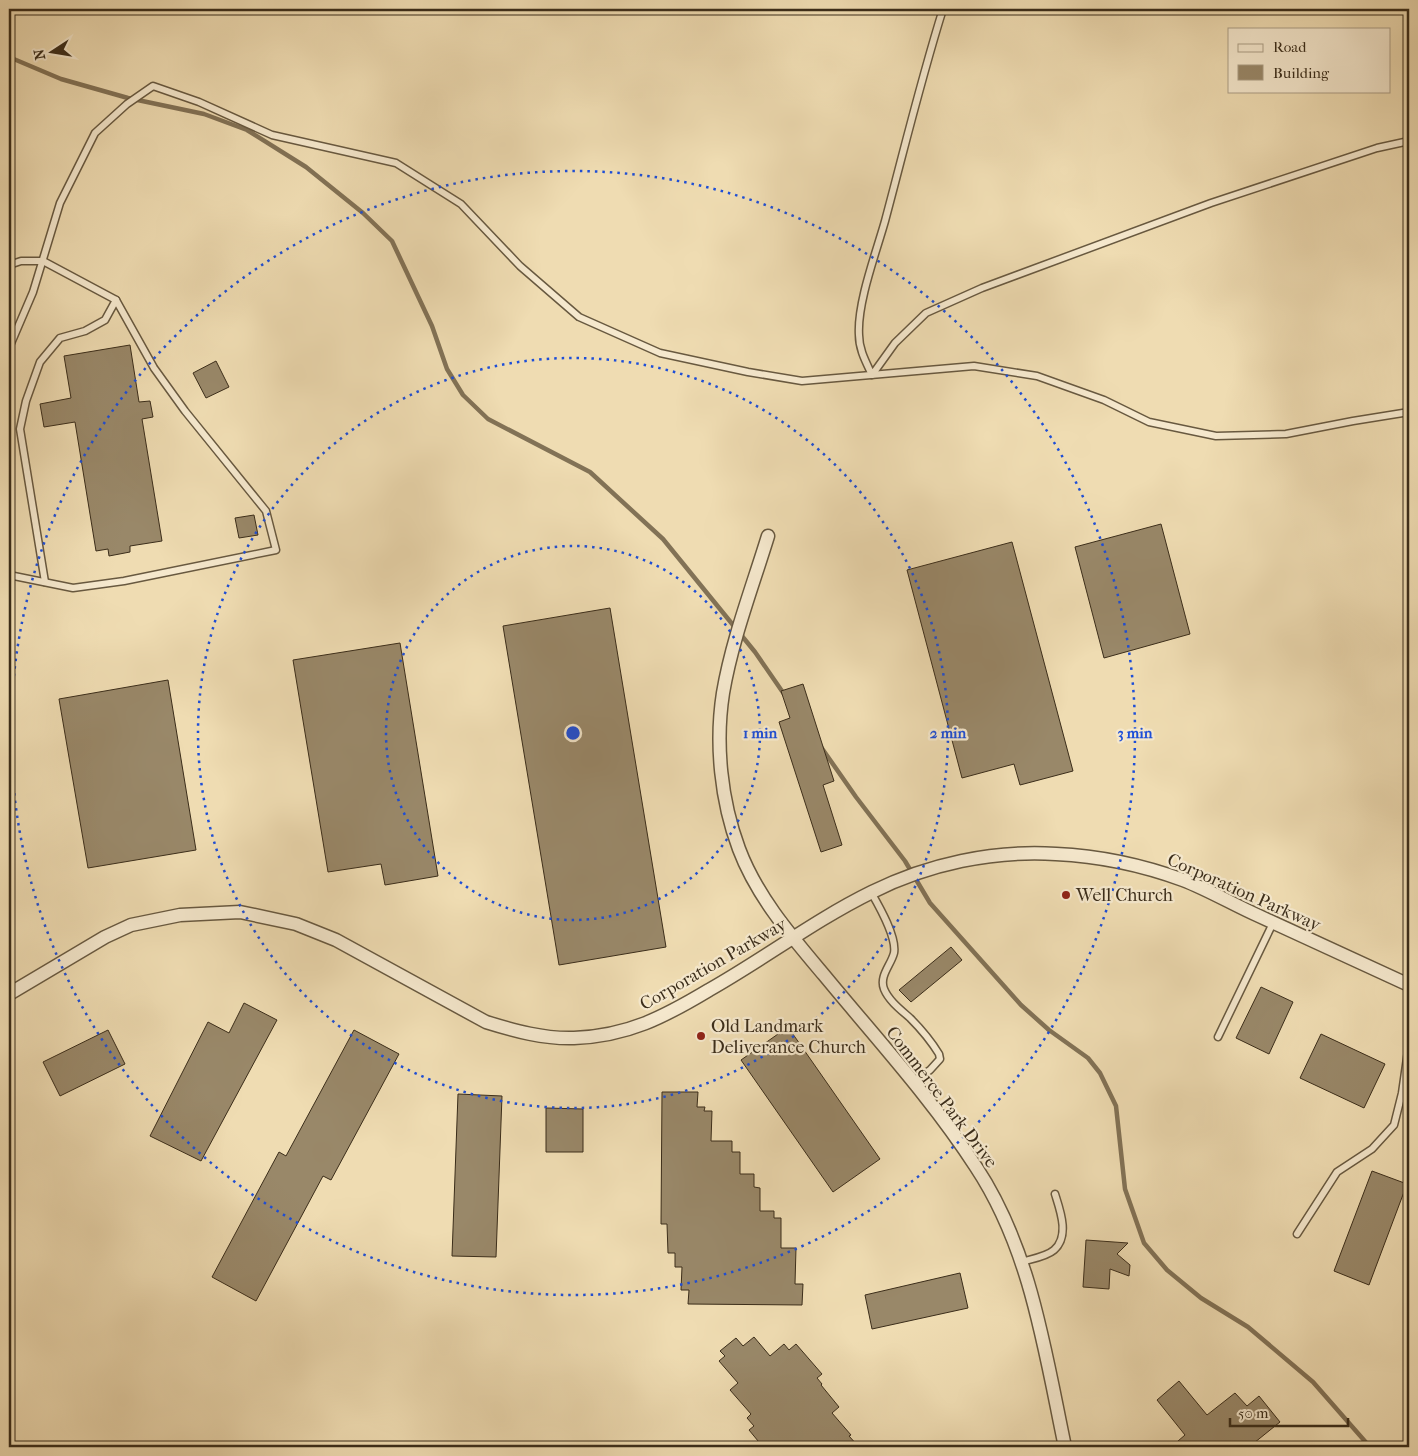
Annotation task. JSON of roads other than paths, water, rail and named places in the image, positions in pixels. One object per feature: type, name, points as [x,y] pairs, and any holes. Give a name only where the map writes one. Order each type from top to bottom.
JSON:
[{"type":"street","name":"Commerce Park Drive","points":[[768,536],[732,652],[723,694],[720,750],[722,776],[729,817],[739,850],[761,893],[793,938],[936,1112],[976,1167],[995,1200],[1012,1238],[1027,1280],[1065,1447]]},
{"type":"street","name":"Corporation Parkway","points":[[9,994],[105,937],[130,925],[180,915],[240,912],[296,924],[336,940],[486,1022],[540,1036],[574,1038],[630,1029],[650,1022],[720,984],[793,938],[872,892],[907,876],[941,865],[994,856],[1054,854],[1090,857],[1134,865],[1184,880],[1409,985]]},
{"type":"lane","points":[[872,375],[862,354],[859,335],[863,302],[925,66],[943,9]]},
{"type":"lane","points":[[9,348],[33,292],[60,203],[95,133],[127,104],[153,86],[199,102],[272,135],[396,163],[461,204],[520,266],[579,317],[660,354],[802,381],[974,366],[1037,376],[1104,400],[1148,422],[1216,436],[1286,434],[1409,412]]},
{"type":"lane","points":[[872,375],[895,343],[926,313],[982,288],[1210,203],[1377,148],[1409,141]]},
{"type":"lane","points":[[9,265],[21,261],[43,261],[116,300],[154,368],[180,404],[266,511],[276,550],[124,581],[74,588],[9,575]]},
{"type":"lane","points":[[45,582],[20,429],[26,401],[40,362],[60,338],[85,331],[105,320],[116,300]]},
{"type":"lane","points":[[872,892],[893,939],[894,953],[885,970],[884,990],[940,1054],[940,1059],[930,1070],[912,1082]]},
{"type":"lane","points":[[1218,1037],[1273,922]]},
{"type":"lane","points":[[1297,1234],[1337,1172],[1372,1149],[1394,1125],[1402,1093],[1409,1044]]},
{"type":"lane","points":[[1021,1262],[1050,1253],[1055,1250],[1061,1241],[1062,1220],[1055,1194]]},
{"type":"waterway","points":[[9,57],[61,79],[128,98],[204,114],[247,130],[306,167],[363,213],[392,241],[432,326],[447,369],[463,395],[488,419],[590,472],[663,539],[755,652],[784,694]]},
{"type":"waterway","points":[[821,747],[905,861],[930,903],[1021,1005],[1049,1030],[1088,1058],[1100,1073],[1116,1106],[1125,1189],[1144,1243],[1167,1270],[1201,1298],[1248,1327],[1313,1382],[1370,1447]]},
{"type":"place","name":"Well Church","points":[[1066,895]]},
{"type":"place","name":"Old Landmark Deliverance Church","points":[[701,1036]]}]
